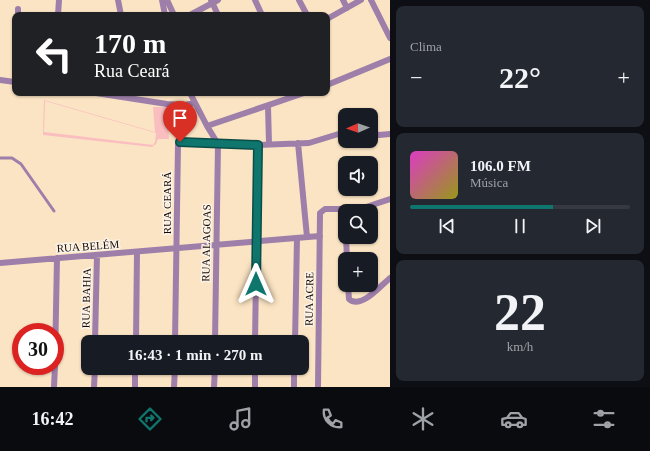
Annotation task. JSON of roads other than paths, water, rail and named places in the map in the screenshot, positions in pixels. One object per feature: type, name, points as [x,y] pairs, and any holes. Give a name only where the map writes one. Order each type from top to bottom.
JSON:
[{"type":"street","points":[[58,0],[58,12]]},
{"type":"street","points":[[118,0],[120,12]]},
{"type":"street","points":[[162,0],[164,12]]},
{"type":"street","points":[[167,0],[173,12]]},
{"type":"street","points":[[255,0],[261,12]]},
{"type":"street","points":[[299,0],[305,12]]},
{"type":"street","points":[[344,0],[347,8]]},
{"type":"street","points":[[330,17],[361,0]]},
{"type":"street","points":[[371,0],[390,38]]},
{"type":"street","points":[[195,12],[214,1],[217,12]]},
{"type":"street","points":[[330,84],[390,59]]},
{"type":"street","points":[[0,80],[12,82]]},
{"type":"street","points":[[135,96],[166,104],[185,105],[195,103]]},
{"type":"street","points":[[193,96],[195,103],[218,144]]},
{"type":"street","points":[[207,126],[296,96]]},
{"type":"street","points":[[268,106],[269,144]]},
{"type":"street","points":[[307,237],[298,143],[309,143],[338,134]]},
{"type":"street","points":[[378,135],[390,134]]},
{"type":"street","name":"RUA CEARÁ","points":[[175,335],[178,144],[180,142],[258,145],[298,143]]},
{"type":"street","name":"RUA ALAGOAS","points":[[215,335],[218,144]]},
{"type":"street","points":[[255,335],[258,145]]},
{"type":"street","points":[[374,204],[390,198]]},
{"type":"street","name":"RUA ACRE","points":[[318,387],[320,216],[322,210],[338,210]]},
{"type":"street","name":"RUA BELÉM","points":[[0,263],[320,236]]},
{"type":"street","points":[[295,335],[297,238]]},
{"type":"street","points":[[136,335],[137,252]]},
{"type":"street","name":"RUA BAHIA","points":[[95,335],[97,255]]},
{"type":"street","points":[[56,323],[57,258]]},
{"type":"street","points":[[378,290],[390,278]]},
{"type":"street","points":[[348,292],[349,299],[352,302],[355,302],[368,298],[376,292]]},
{"type":"street","points":[[54,387],[55,375]]},
{"type":"street","points":[[94,387],[95,375]]},
{"type":"street","points":[[135,375],[135,387]]},
{"type":"street","points":[[174,387],[175,375]]},
{"type":"street","points":[[214,375],[214,387]]},
{"type":"street","points":[[255,375],[255,387]]},
{"type":"street","points":[[294,375],[294,387]]},
{"type":"lane","points":[[0,158],[12,158],[21,164],[54,211]]}]
